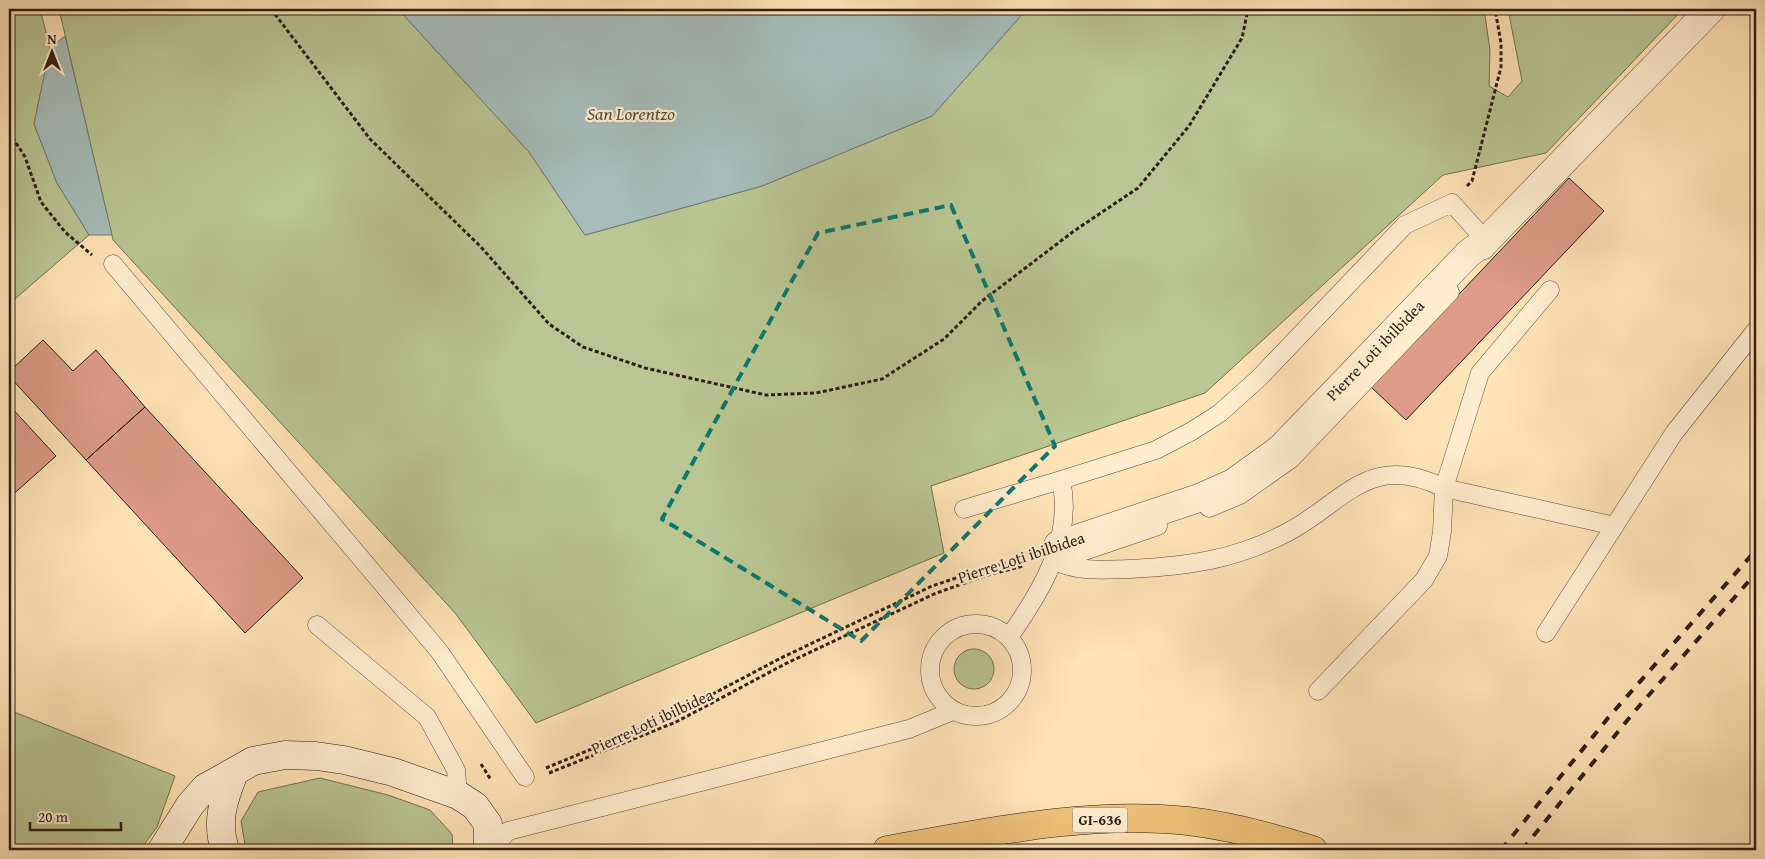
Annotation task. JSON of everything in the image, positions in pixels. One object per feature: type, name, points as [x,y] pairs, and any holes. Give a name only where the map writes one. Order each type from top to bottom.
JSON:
[{"type":"main road","name":"GI-636","points":[[887,850],[1039,826],[1131,819],[1186,821],[1241,829],[1313,850]]},
{"type":"street","name":"Pierre Loti ibilbidea","points":[[1056,553],[1233,483],[1280,449],[1469,253],[1486,241],[1711,9]]},
{"type":"street","points":[[162,850],[190,805],[205,788],[234,774],[253,761],[285,755],[316,756],[393,772],[458,795],[475,806],[488,824],[490,850]]},
{"type":"street","points":[[225,850],[221,836],[220,816],[225,795],[234,774]]},
{"type":"lane","points":[[964,510],[1156,450],[1192,432],[1220,413],[1259,378],[1405,225],[1452,203],[1486,241]]},
{"type":"lane","points":[[113,264],[439,651],[524,777]]},
{"type":"lane","points":[[1318,691],[1424,580],[1438,556],[1442,532],[1444,488],[1480,373],[1550,290]]},
{"type":"lane","points":[[1546,633],[1674,434],[1756,330]]},
{"type":"lane","points":[[1056,553],[1070,568],[1092,570],[1174,567],[1216,561],[1251,550],[1289,531],[1344,492],[1368,480],[1388,474],[1428,480],[1444,488],[1615,526]]},
{"type":"lane","points":[[1009,637],[1028,611],[1056,553],[1066,499],[1061,480]]},
{"type":"lane","points":[[966,624],[982,624],[997,628],[1009,637],[1018,649],[1022,663],[1022,678],[1017,692],[1008,704],[996,712],[982,716],[967,716],[953,711],[940,700],[932,687],[929,671],[931,655],[939,642],[951,631],[966,624]]},
{"type":"lane","points":[[318,625],[427,717],[456,770],[458,795]]},
{"type":"lane","points":[[490,850],[508,831],[909,729],[953,711]]},
{"type":"path","points":[[270,9],[370,139],[481,246],[549,324],[583,347],[645,368],[766,395],[816,394],[882,379],[944,339],[982,301],[1074,231],[1138,188],[1189,126],[1242,38],[1248,9]]},
{"type":"path","points":[[1452,203],[1472,181],[1501,67],[1501,43],[1495,9]]},
{"type":"path","points":[[9,132],[25,157],[41,202],[65,232],[92,255],[113,264]]},
{"type":"path","name":"Pierre Loti ibilbidea","points":[[524,777],[671,716],[781,658],[932,586],[983,569],[1056,553]]},
{"type":"highlighted area","points":[[951,205],[1055,446],[861,641],[662,519],[818,233]]},
{"type":"green space","points":[[9,9],[40,9],[50,48],[34,124],[57,183],[89,235],[9,304]]},
{"type":"green space","points":[[59,9],[398,9],[529,152],[585,235],[762,186],[932,116],[1027,9],[1484,9],[1490,50],[1489,86],[1508,97],[1522,81],[1508,9],[1683,9],[1546,153],[1443,175],[1205,393],[931,486],[944,553],[536,723],[456,614],[113,240]]},
{"type":"green space","points":[[978,649],[985,652],[991,658],[994,669],[993,677],[985,686],[978,689],[970,689],[963,686],[955,677],[954,665],[957,658],[966,650]]},
{"type":"green space","points":[[9,710],[175,776],[157,827],[140,850],[9,850]]},
{"type":"green space","points":[[320,778],[388,795],[430,810],[452,834],[453,850],[246,850],[241,821],[258,792]]},
{"type":"water","name":"San Lorentzo","points":[[398,9],[1027,9],[932,116],[762,186],[585,235],[529,152]]},
{"type":"water","points":[[65,36],[112,235],[89,235],[57,183],[34,124],[50,48]]},
{"type":"building","points":[[1569,178],[1604,211],[1406,420],[1371,387]]},
{"type":"building","points":[[43,340],[73,371],[96,350],[145,407],[86,460],[9,376],[9,372]]},
{"type":"building","points":[[9,405],[56,456],[9,498]]},
{"type":"building","points":[[145,407],[303,578],[245,633],[86,460]]},
{"type":"railway","points":[[1501,850],[1608,718],[1756,550]]},
{"type":"railway","points":[[1522,850],[1634,712],[1756,573]]}]
